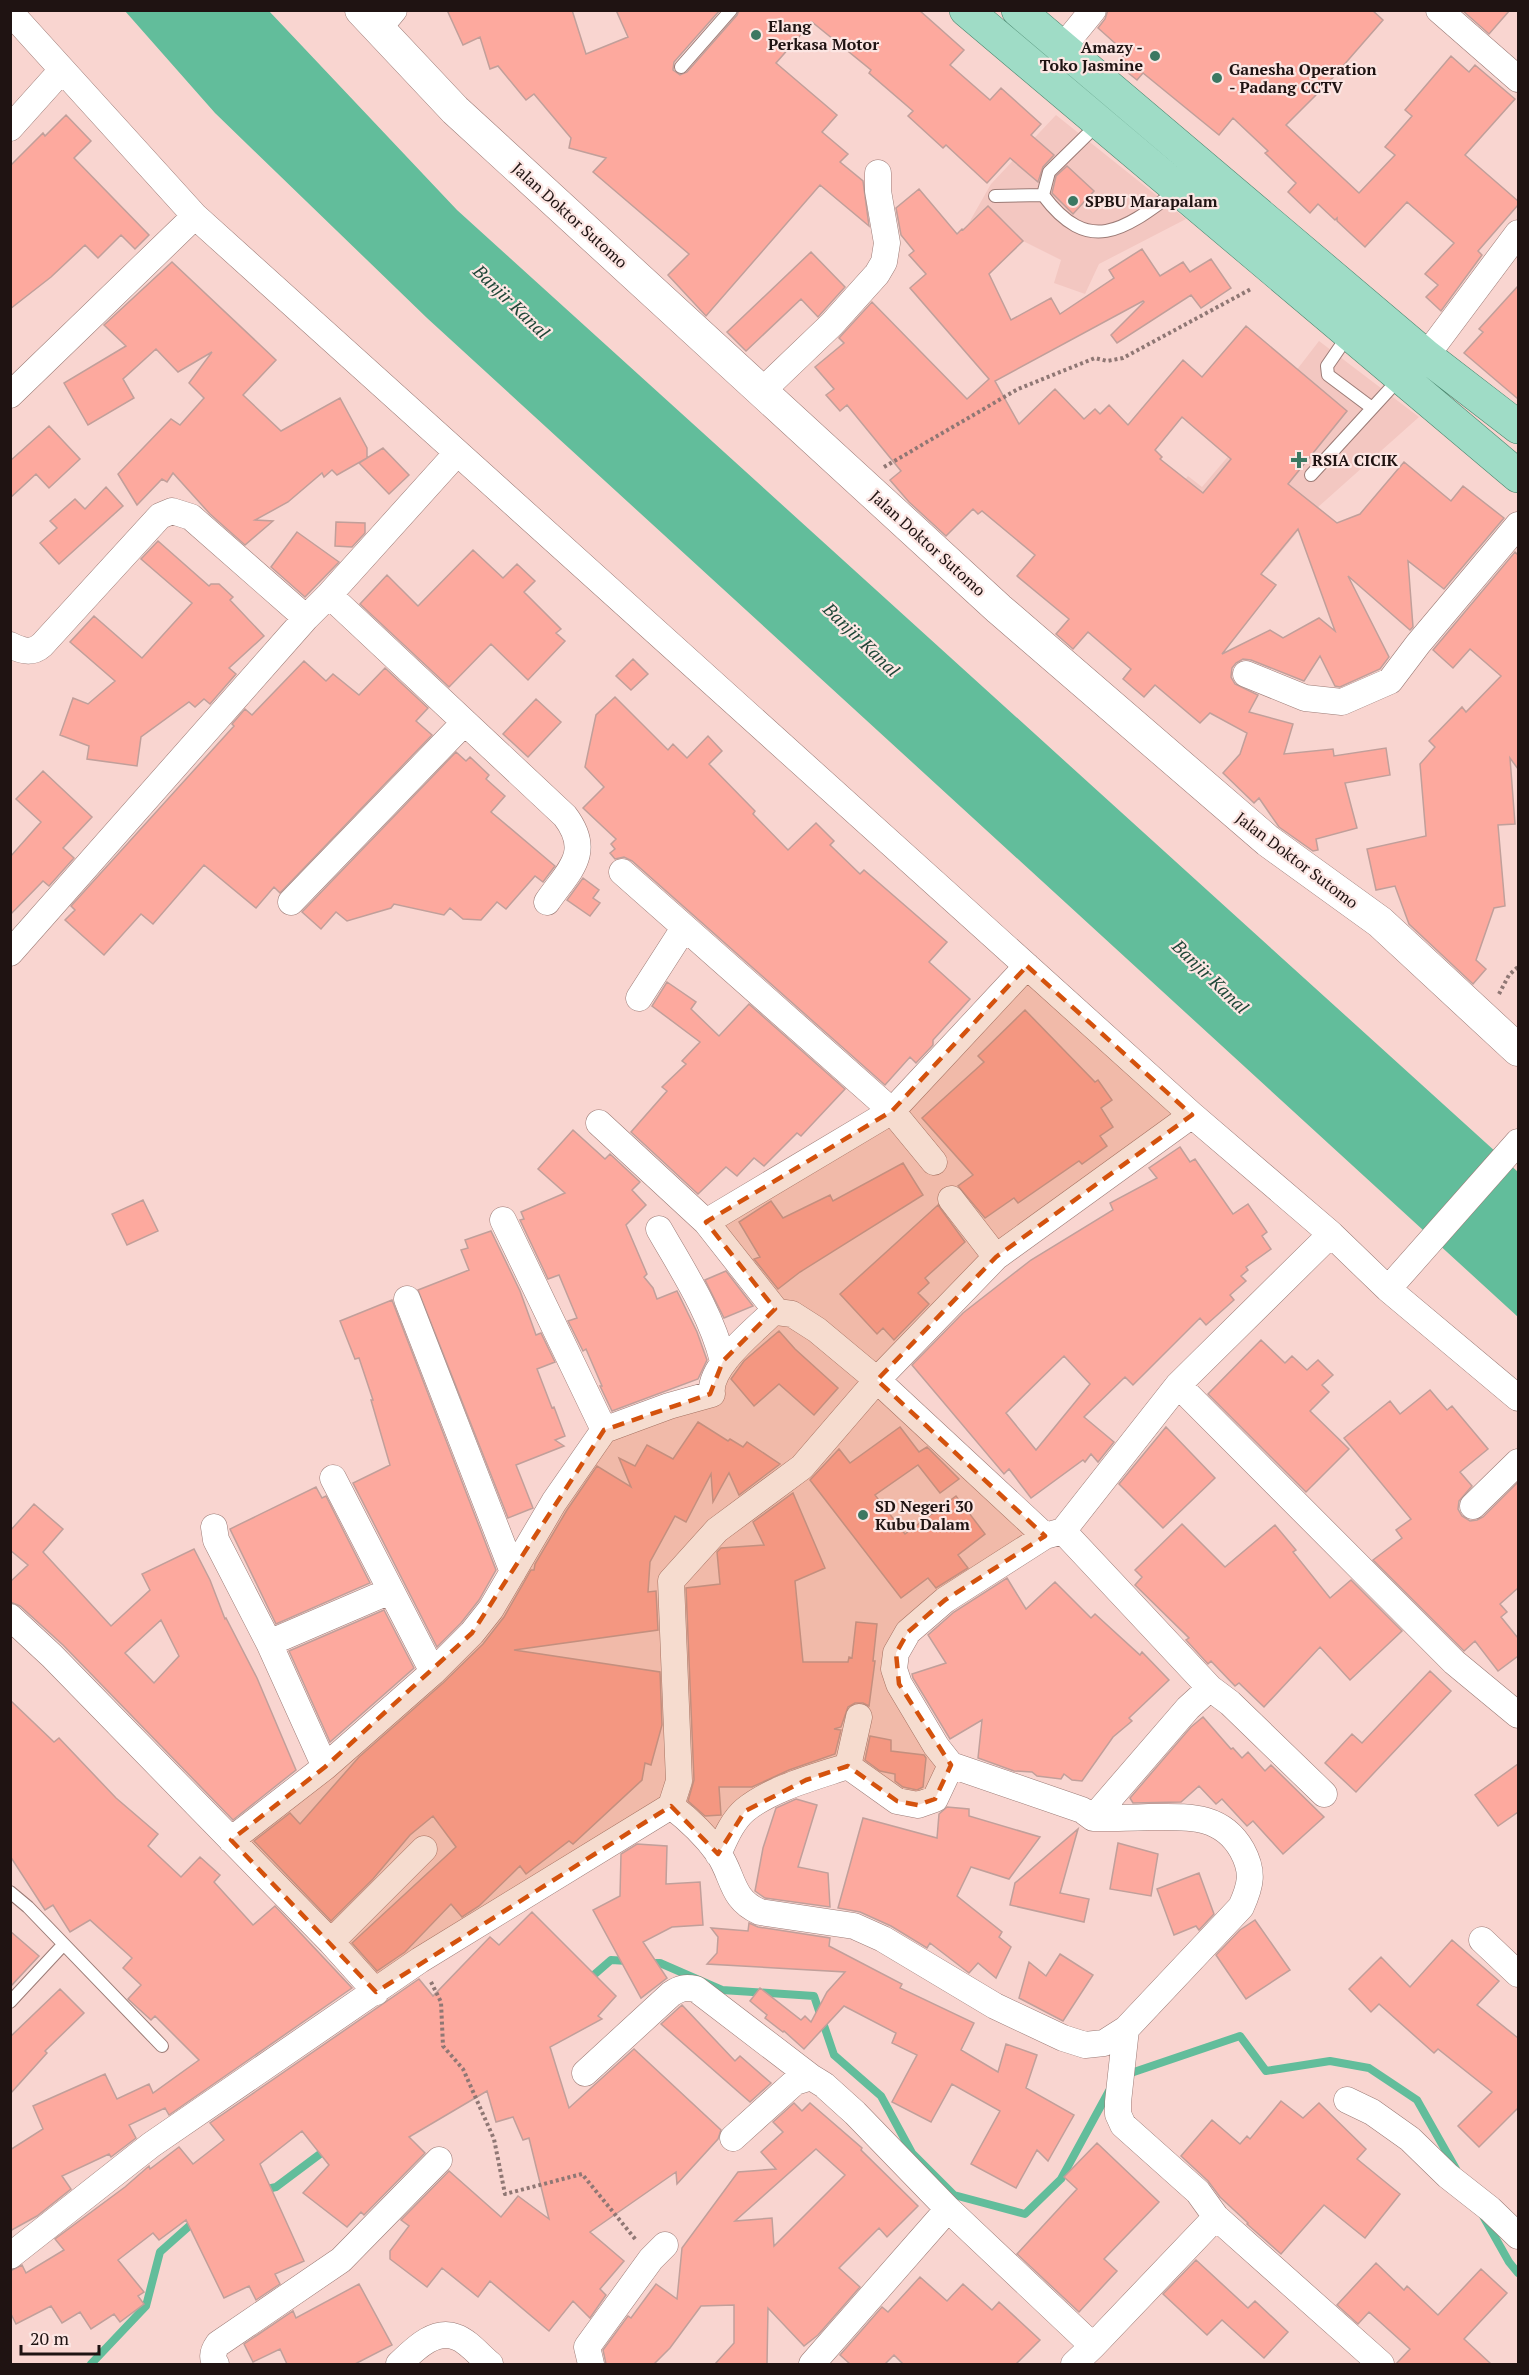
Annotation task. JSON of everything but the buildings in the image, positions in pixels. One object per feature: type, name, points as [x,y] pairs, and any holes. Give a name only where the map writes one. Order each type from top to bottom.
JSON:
[{"type":"main road","points":[[966,10],[1349,334],[1414,366],[1518,427]]},
{"type":"main road","points":[[1018,10],[1414,366],[1518,476]]},
{"type":"street","points":[[1062,48],[1094,10]]},
{"type":"street","points":[[1439,10],[1518,79]]},
{"type":"street","points":[[10,12],[195,216],[1192,1115],[1518,1398]]},
{"type":"street","name":"Jalan Doktor Sutomo","points":[[378,16],[454,110],[999,609],[1268,842],[1380,922],[1518,1050]]},
{"type":"street","points":[[10,128],[62,70]]},
{"type":"street","points":[[762,392],[832,324],[877,274],[884,262],[887,243],[878,191],[878,173]]},
{"type":"street","points":[[10,395],[195,216]]},
{"type":"street","points":[[1414,366],[1518,233]]},
{"type":"street","points":[[10,953],[306,618],[457,453]]},
{"type":"street","points":[[10,645],[24,651],[38,649],[160,516],[172,511],[191,517],[306,618]]},
{"type":"street","points":[[1246,674],[1305,698],[1342,702],[1390,681],[1418,644],[1518,525]]},
{"type":"street","points":[[329,595],[464,724],[565,816],[573,827],[579,850],[576,860],[547,902]]},
{"type":"street","points":[[291,902],[464,724]]},
{"type":"street","points":[[622,872],[892,1111],[934,1162]]},
{"type":"street","points":[[639,998],[684,928]]},
{"type":"street","points":[[706,1222],[892,1111],[1027,966]]},
{"type":"street","points":[[10,2256],[151,2145],[420,1960],[671,1806],[679,1781],[671,1581],[717,1530],[802,1467],[877,1380],[996,1257],[1192,1115]]},
{"type":"street","points":[[599,1123],[706,1222],[777,1312]]},
{"type":"street","points":[[1389,1287],[1518,1142]]},
{"type":"street","points":[[951,1199],[996,1257]]},
{"type":"street","points":[[503,1220],[604,1430]]},
{"type":"street","points":[[659,1229],[701,1301],[718,1342],[723,1361]]},
{"type":"street","points":[[1331,1234],[1178,1384],[1054,1533],[945,1600],[908,1632],[896,1653],[894,1669],[899,1684],[936,1746],[951,1765],[1082,1810],[1093,1818],[1194,1816],[1214,1823],[1236,1839],[1250,1864],[1250,1889],[1241,1907],[1124,2039],[1118,2102],[1119,2115],[1123,2125],[1198,2192],[1216,2217],[1381,2364]]},
{"type":"street","points":[[407,1299],[513,1572]]},
{"type":"street","points":[[231,1840],[325,1767],[433,1672],[472,1633],[491,1609],[554,1502],[604,1430],[669,1406],[712,1394],[712,1385],[723,1361],[771,1314],[777,1312],[792,1314],[817,1330],[1054,1533],[1210,1688],[1230,1703],[1324,1794]]},
{"type":"street","points":[[1178,1384],[1454,1662],[1518,1715]]},
{"type":"street","points":[[1473,1506],[1518,1462]]},
{"type":"street","points":[[333,1478],[433,1672]]},
{"type":"street","points":[[214,1527],[221,1551],[269,1643],[325,1767]]},
{"type":"street","points":[[269,1643],[390,1591]]},
{"type":"street","points":[[10,1617],[52,1656],[331,1942],[376,1992]]},
{"type":"street","points":[[1093,1818],[1188,1708],[1210,1688]]},
{"type":"street","points":[[848,1766],[859,1717]]},
{"type":"street","points":[[848,1766],[897,1801],[918,1805],[934,1799],[951,1765]]},
{"type":"street","points":[[718,1854],[730,1828],[745,1810],[806,1780],[848,1766]]},
{"type":"street","points":[[671,1806],[687,1818],[718,1854],[738,1897],[749,1907],[760,1912],[854,1926],[884,1939],[995,2006],[1063,2038],[1085,2045],[1124,2039]]},
{"type":"street","points":[[331,1942],[424,1849]]},
{"type":"street","points":[[1482,1940],[1518,1974]]},
{"type":"street","points":[[585,2073],[671,1994],[686,1987],[696,1989],[824,2085],[855,2113],[948,2209],[1092,2346]]},
{"type":"street","points":[[733,2138],[795,2082],[811,2077]]},
{"type":"street","points":[[1347,2100],[1371,2112],[1410,2139],[1448,2176],[1490,2209],[1518,2236]]},
{"type":"street","points":[[216,2364],[213,2360],[213,2351],[218,2344],[341,2260],[439,2160]]},
{"type":"street","points":[[812,2364],[948,2209]]},
{"type":"street","points":[[1074,2364],[1216,2217]]},
{"type":"street","points":[[591,2364],[587,2347],[658,2252]]},
{"type":"street","points":[[399,2364],[418,2347],[434,2337],[448,2335],[458,2337],[490,2364]]},
{"type":"lane","points":[[681,67],[731,10]]},
{"type":"lane","points":[[1043,195],[1049,172],[1100,122]]},
{"type":"lane","points":[[1043,195],[1055,211],[1083,231],[1113,231],[1141,218],[1179,189]]},
{"type":"lane","points":[[995,196],[1043,195]]},
{"type":"lane","points":[[1349,334],[1327,366],[1328,375],[1372,408]]},
{"type":"lane","points":[[1311,476],[1372,408],[1414,366]]},
{"type":"lane","points":[[10,1892],[28,1907],[162,2046]]},
{"type":"lane","points":[[10,2002],[63,1945]]},
{"type":"path","points":[[862,483],[871,475],[1017,389],[1095,358],[1107,361],[1123,358],[1277,273]]},
{"type":"path","points":[[420,1960],[441,2002],[443,2046],[463,2069],[494,2139],[505,2194],[582,2174],[658,2252]]},
{"type":"highlighted area","points":[[1027,966],[1192,1115],[996,1257],[877,1380],[1045,1536],[945,1600],[908,1632],[896,1653],[899,1684],[951,1765],[935,1799],[918,1805],[897,1801],[848,1766],[806,1780],[745,1811],[718,1854],[671,1806],[376,1992],[231,1840],[325,1767],[472,1633],[604,1430],[710,1394],[723,1361],[775,1309],[706,1222],[892,1111]]},
{"type":"shaded area","name":"SPBU Marapalam","points":[[1056,115],[1186,219],[1099,264],[1085,294],[1054,283],[1061,260],[1023,241],[966,228],[991,184]]},
{"type":"shaded area","name":"RSIA CICIK","points":[[1319,341],[1419,417],[1317,508],[1267,569],[1242,550],[1137,539],[1188,476],[1202,487],[1248,433]]},
{"type":"water","name":"Banjir Kanal","points":[[125,11],[269,11],[457,210],[1518,1172],[1518,1317],[427,318],[215,113]]},
{"type":"waterway","points":[[588,1980],[611,1960],[628,1961]]},
{"type":"waterway","points":[[649,1963],[660,1963],[722,1990],[814,1996],[834,2055],[881,2096],[912,2153],[954,2195],[1025,2214],[1061,2179],[1109,2091]]},
{"type":"waterway","points":[[1125,2075],[1240,2036],[1266,2071],[1330,2061],[1369,2068],[1417,2100],[1456,2169]]},
{"type":"waterway","points":[[263,2190],[276,2187],[328,2148]]},
{"type":"waterway","points":[[1483,2216],[1509,2262],[1518,2273]]},
{"type":"waterway","points":[[91,2364],[146,2306],[160,2252],[196,2220]]},
{"type":"place","name":"Elang Perkasa Motor","points":[[756,35]]},
{"type":"place","name":"Amazy - Toko Jasmine","points":[[1155,56]]},
{"type":"place","name":"Ganesha Operation - Padang CCTV","points":[[1217,78]]},
{"type":"place","name":"SPBU Marapalam","points":[[1073,201]]},
{"type":"place","name":"RSIA CICIK","points":[[1299,460]]},
{"type":"place","name":"SD Negeri 30 Kubu Dalam","points":[[863,1515]]}]
